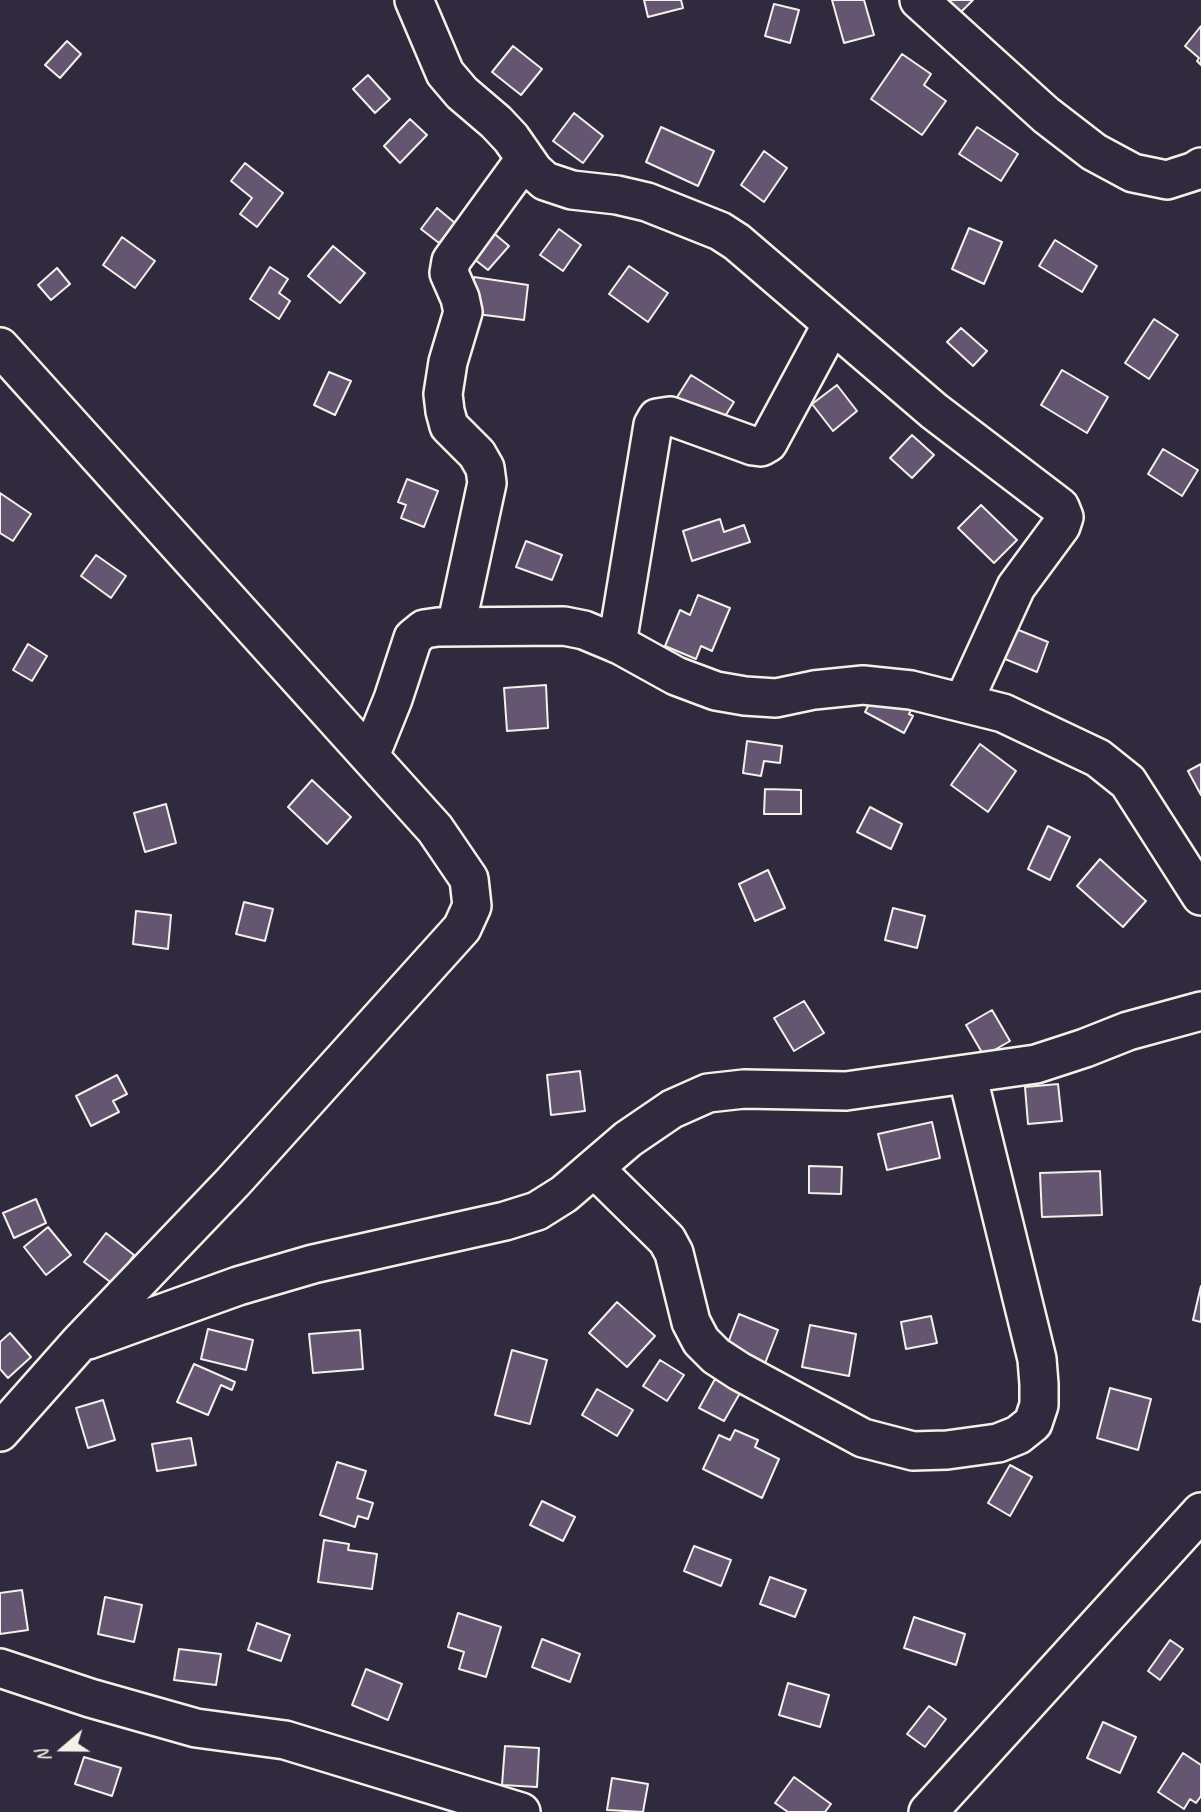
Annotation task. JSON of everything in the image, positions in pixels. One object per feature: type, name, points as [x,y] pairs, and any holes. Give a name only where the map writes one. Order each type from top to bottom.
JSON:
[{"type":"street","points":[[414,0],[445,73],[462,93],[496,122],[545,181],[557,187],[631,198],[720,230],[934,411],[1060,507],[1064,517],[1061,526],[1016,587],[963,703]]},
{"type":"street","points":[[919,0],[1046,115],[1094,152],[1133,173],[1167,180],[1201,167]]},
{"type":"street","points":[[456,627],[486,483],[485,467],[477,454],[449,426],[444,411],[443,394],[448,362],[463,312],[449,273],[451,261],[525,159]]},
{"type":"street","points":[[617,644],[653,425],[657,418],[670,416],[761,447],[768,443],[832,324]]},
{"type":"street","points":[[0,347],[435,829],[469,879],[472,906],[462,928],[233,1182],[80,1342],[0,1432]]},
{"type":"street","points":[[370,756],[413,638],[424,629],[564,626],[584,630],[617,644],[676,676],[716,691],[776,698],[814,690],[863,685],[911,690],[1003,713],[1098,758],[1128,782],[1201,896]]},
{"type":"street","points":[[80,1342],[238,1286],[313,1264],[537,1211],[564,1194],[628,1139],[672,1109],[708,1093],[744,1088],[846,1091],[1036,1064],[1128,1031],[1201,1011]]},
{"type":"street","points":[[594,1168],[667,1240],[674,1253],[691,1322],[701,1341],[716,1356],[863,1438],[913,1451],[947,1450],[998,1443],[1018,1435],[1033,1423],[1039,1405],[1040,1384],[1037,1359],[967,1074]]},
{"type":"street","points":[[928,1812],[1201,1512]]},
{"type":"street","points":[[0,1668],[90,1698],[196,1727],[285,1740],[521,1812]]},
{"type":"building","points":[[644,0],[681,0],[683,8],[648,17]]},
{"type":"building","points":[[832,0],[864,0],[874,35],[844,43]]},
{"type":"building","points":[[938,0],[973,0],[956,17]]},
{"type":"building","points":[[774,4],[799,10],[790,43],[765,36]]},
{"type":"building","points":[[1201,26],[1201,65],[1197,61],[1199,58],[1185,46]]},
{"type":"building","points":[[67,41],[81,54],[60,78],[45,65]]},
{"type":"building","points":[[513,46],[542,69],[521,95],[492,72]]},
{"type":"building","points":[[902,54],[931,74],[924,85],[946,101],[922,135],[871,99]]},
{"type":"building","points":[[368,75],[390,99],[375,113],[353,89]]},
{"type":"building","points":[[574,113],[603,136],[583,163],[553,141]]},
{"type":"building","points":[[410,119],[427,135],[400,163],[384,146]]},
{"type":"building","points":[[661,127],[714,151],[698,186],[646,162]]},
{"type":"building","points":[[977,127],[1018,154],[1001,181],[959,154]]},
{"type":"building","points":[[764,151],[787,168],[764,202],[741,185]]},
{"type":"building","points":[[245,163],[283,193],[257,227],[240,214],[252,198],[231,181]]},
{"type":"building","points":[[437,208],[455,223],[439,243],[421,229]]},
{"type":"building","points":[[969,228],[1002,242],[984,284],[952,269]]},
{"type":"building","points":[[559,229],[581,245],[563,271],[540,255]]},
{"type":"building","points":[[490,230],[509,246],[488,270],[469,255]]},
{"type":"building","points":[[122,237],[155,261],[135,288],[103,265]]},
{"type":"building","points":[[1055,240],[1097,266],[1082,292],[1039,266]]},
{"type":"building","points":[[333,246],[365,273],[340,303],[308,276]]},
{"type":"building","points":[[629,266],[668,293],[648,322],[609,294]]},
{"type":"building","points":[[270,267],[288,279],[279,293],[290,301],[279,319],[250,299]]},
{"type":"building","points":[[57,268],[70,284],[51,300],[38,285]]},
{"type":"building","points":[[474,277],[528,285],[524,320],[469,313]]},
{"type":"building","points":[[1154,319],[1178,335],[1149,379],[1125,363]]},
{"type":"building","points":[[961,328],[987,351],[973,366],[947,342]]},
{"type":"building","points":[[1062,370],[1108,397],[1087,433],[1041,405]]},
{"type":"building","points":[[329,372],[351,381],[335,415],[314,405]]},
{"type":"building","points":[[691,375],[734,402],[717,429],[674,402]]},
{"type":"building","points":[[837,385],[857,411],[833,431],[812,404]]},
{"type":"building","points":[[912,435],[934,455],[912,478],[890,458]]},
{"type":"building","points":[[1163,449],[1198,470],[1182,496],[1148,474]]},
{"type":"building","points":[[407,479],[438,491],[424,527],[401,518],[406,505],[398,502]]},
{"type":"building","points":[[0,493],[31,514],[13,541],[0,533]]},
{"type":"building","points":[[981,505],[1017,540],[994,563],[958,528]]},
{"type":"building","points":[[720,519],[724,532],[744,525],[750,542],[692,561],[683,531]]},
{"type":"building","points":[[526,541],[562,555],[552,580],[516,567]]},
{"type":"building","points":[[96,555],[126,576],[111,598],[81,576]]},
{"type":"building","points":[[698,595],[730,608],[712,651],[701,646],[696,659],[665,646],[680,610],[690,615]]},
{"type":"building","points":[[1016,629],[1048,642],[1037,672],[1005,659]]},
{"type":"building","points":[[28,644],[47,656],[32,681],[13,670]]},
{"type":"building","points":[[885,673],[920,692],[909,714],[913,716],[904,733],[865,712]]},
{"type":"building","points":[[546,685],[548,728],[507,731],[504,688]]},
{"type":"building","points":[[747,741],[782,746],[780,763],[764,761],[761,776],[743,773]]},
{"type":"building","points":[[980,744],[1016,771],[988,812],[951,785]]},
{"type":"building","points":[[1201,764],[1201,795],[1188,771]]},
{"type":"building","points":[[312,780],[351,817],[327,844],[288,807]]},
{"type":"building","points":[[765,789],[801,790],[801,814],[764,814]]},
{"type":"building","points":[[166,804],[176,843],[145,852],[134,813]]},
{"type":"building","points":[[870,807],[902,824],[891,849],[857,832]]},
{"type":"building","points":[[1048,826],[1070,837],[1050,880],[1028,869]]},
{"type":"building","points":[[1100,859],[1146,901],[1123,927],[1077,886]]},
{"type":"building","points":[[768,870],[785,908],[755,921],[739,884]]},
{"type":"building","points":[[244,902],[273,909],[265,941],[236,934]]},
{"type":"building","points":[[893,908],[925,916],[917,948],[885,940]]},
{"type":"building","points":[[136,911],[171,915],[168,949],[133,944]]},
{"type":"building","points":[[804,1001],[824,1033],[794,1051],[774,1018]]},
{"type":"building","points":[[992,1010],[1010,1041],[984,1056],[966,1025]]},
{"type":"building","points":[[580,1071],[585,1111],[551,1115],[547,1075]]},
{"type":"building","points":[[117,1075],[127,1094],[113,1101],[119,1112],[91,1126],[76,1096]]},
{"type":"building","points":[[1058,1084],[1062,1121],[1028,1124],[1025,1087]]},
{"type":"building","points":[[932,1122],[940,1158],[887,1170],[878,1134]]},
{"type":"building","points":[[809,1166],[842,1167],[841,1194],[809,1193]]},
{"type":"building","points":[[1100,1171],[1102,1215],[1042,1217],[1040,1173]]},
{"type":"building","points":[[36,1199],[46,1223],[14,1238],[3,1213]]},
{"type":"building","points":[[48,1227],[71,1255],[46,1275],[24,1247]]},
{"type":"building","points":[[106,1233],[134,1255],[113,1284],[84,1262]]},
{"type":"building","points":[[1201,1286],[1201,1322],[1193,1320]]},
{"type":"building","points":[[617,1302],[655,1336],[627,1367],[589,1333]]},
{"type":"building","points":[[739,1314],[778,1330],[762,1371],[723,1356]]},
{"type":"building","points":[[931,1316],[937,1343],[906,1349],[901,1322]]},
{"type":"building","points":[[810,1325],[856,1334],[849,1376],[802,1367]]},
{"type":"building","points":[[208,1329],[253,1340],[246,1370],[201,1359]]},
{"type":"building","points":[[360,1330],[363,1369],[313,1373],[309,1334]]},
{"type":"building","points":[[10,1333],[31,1357],[8,1378],[0,1369],[0,1342]]},
{"type":"building","points":[[512,1350],[547,1360],[530,1424],[495,1415]]},
{"type":"building","points":[[660,1360],[684,1375],[667,1401],[643,1386]]},
{"type":"building","points":[[194,1364],[235,1382],[232,1390],[221,1385],[208,1415],[177,1402]]},
{"type":"building","points":[[715,1379],[740,1393],[724,1421],[699,1408]]},
{"type":"building","points":[[1110,1388],[1151,1399],[1138,1450],[1097,1438]]},
{"type":"building","points":[[597,1389],[633,1410],[617,1436],[582,1415]]},
{"type":"building","points":[[103,1400],[115,1440],[88,1448],[76,1408]]},
{"type":"building","points":[[735,1430],[758,1440],[755,1447],[779,1459],[762,1498],[703,1469],[719,1435],[730,1440]]},
{"type":"building","points":[[191,1438],[196,1465],[157,1471],[152,1444]]},
{"type":"building","points":[[337,1462],[366,1471],[357,1498],[373,1503],[368,1519],[358,1516],[355,1527],[320,1515]]},
{"type":"building","points":[[1010,1465],[1032,1477],[1010,1516],[988,1503]]},
{"type":"building","points":[[542,1501],[575,1517],[563,1541],[530,1525]]},
{"type":"building","points":[[324,1540],[349,1544],[348,1550],[377,1554],[372,1589],[318,1582]]},
{"type":"building","points":[[694,1546],[731,1560],[721,1586],[684,1571]]},
{"type":"building","points":[[770,1577],[806,1590],[795,1617],[760,1604]]},
{"type":"building","points":[[22,1590],[28,1630],[0,1634],[0,1593]]},
{"type":"building","points":[[105,1597],[142,1605],[134,1642],[98,1634]]},
{"type":"building","points":[[458,1613],[501,1627],[486,1677],[459,1669],[464,1652],[448,1647]]},
{"type":"building","points":[[914,1617],[965,1634],[956,1665],[904,1648]]},
{"type":"building","points":[[257,1623],[290,1635],[281,1661],[248,1650]]},
{"type":"building","points":[[542,1639],[580,1654],[570,1682],[532,1667]]},
{"type":"building","points":[[1170,1640],[1183,1649],[1160,1680],[1148,1671]]},
{"type":"building","points":[[179,1649],[221,1654],[216,1685],[174,1680]]},
{"type":"building","points":[[366,1669],[402,1684],[388,1720],[352,1705]]},
{"type":"building","points":[[788,1683],[829,1695],[820,1727],[779,1715]]},
{"type":"building","points":[[929,1706],[946,1719],[925,1747],[907,1734]]},
{"type":"building","points":[[1103,1722],[1136,1737],[1120,1773],[1087,1758]]},
{"type":"building","points":[[505,1746],[539,1748],[537,1787],[502,1785]]},
{"type":"building","points":[[1183,1753],[1201,1765],[1201,1796],[1196,1803],[1190,1799],[1184,1809],[1158,1792]]},
{"type":"building","points":[[84,1757],[121,1768],[112,1796],[75,1784]]},
{"type":"building","points":[[794,1777],[831,1804],[825,1812],[788,1812],[775,1803]]},
{"type":"building","points":[[612,1778],[648,1784],[643,1812],[607,1810]]}]
